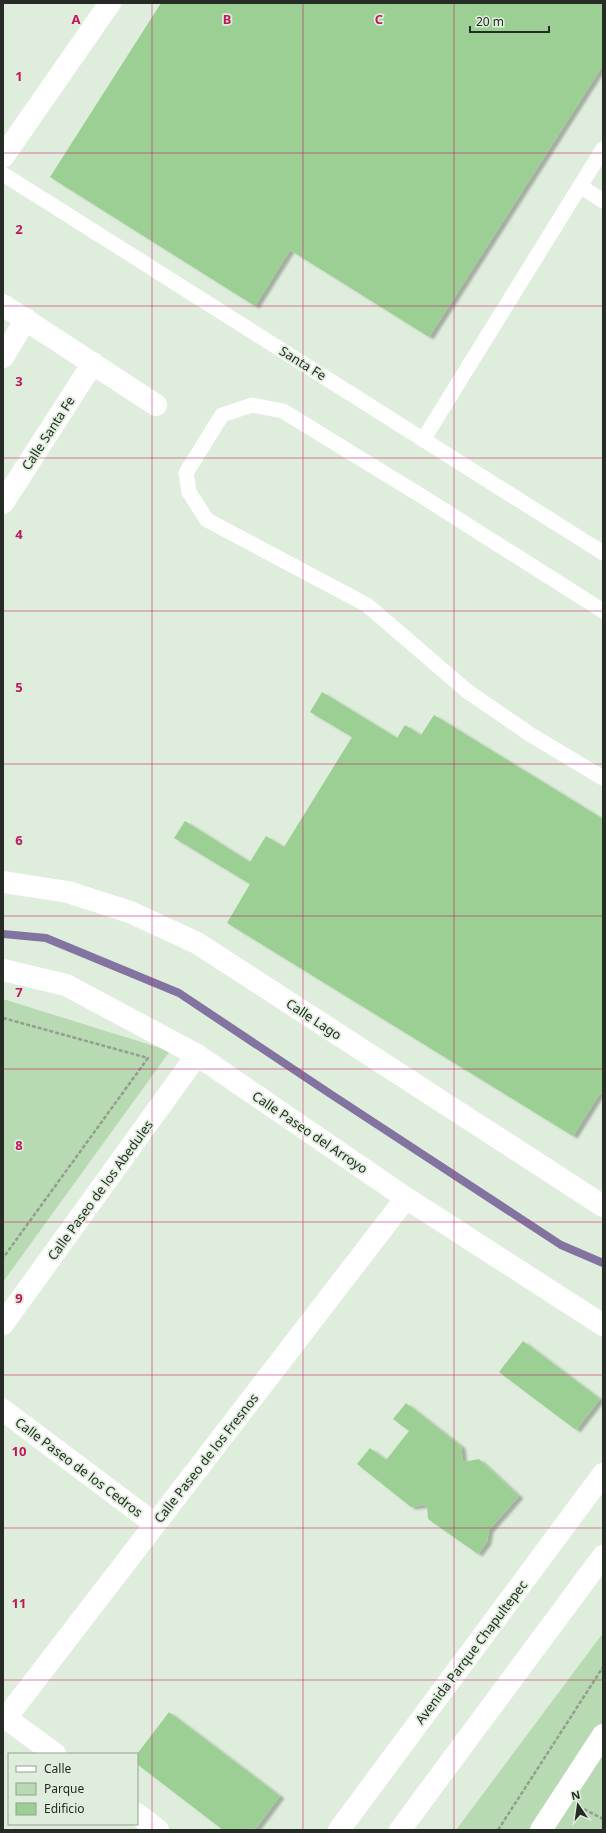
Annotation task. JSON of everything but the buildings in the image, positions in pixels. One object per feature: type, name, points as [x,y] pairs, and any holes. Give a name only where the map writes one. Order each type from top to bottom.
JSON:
[{"type":"street","points":[[3,157],[110,3]]},
{"type":"street","points":[[3,305],[156,405]]},
{"type":"street","points":[[3,357],[26,319]]},
{"type":"street","name":"Calle Santa Fe","points":[[3,503],[93,363]]},
{"type":"street","name":"Calle Lago","points":[[3,882],[68,892],[130,912],[197,943],[603,1206]]},
{"type":"street","name":"Calle Paseo del Arroyo","points":[[3,970],[66,986],[197,1055],[406,1198],[603,1325]]},
{"type":"street","name":"Calle Paseo de los Abedules","points":[[3,1324],[197,1055]]},
{"type":"street","name":"Calle Paseo de los Fresnos","points":[[4,1717],[406,1198]]},
{"type":"street","name":"Calle Paseo de los Cedros","points":[[3,1410],[155,1524]]},
{"type":"street","name":"Avenida Parque Chapultepec","points":[[339,1830],[603,1474]]},
{"type":"street","points":[[400,1830],[603,1556]]},
{"type":"street","points":[[4,1717],[54,1753]]},
{"type":"street","points":[[541,1830],[603,1735]]},
{"type":"street","points":[[138,1815],[158,1830]]},
{"type":"lane","points":[[424,440],[603,149]]},
{"type":"lane","name":"Santa Fe","points":[[3,174],[603,553]]},
{"type":"lane","points":[[580,186],[603,201]]},
{"type":"lane","points":[[603,611],[428,500],[283,411],[252,405],[222,414],[186,473],[189,492],[207,520],[367,605],[466,691],[531,735],[603,778]]},
{"type":"path","points":[[3,1018],[148,1058],[3,1258]]},
{"type":"path","points":[[498,1830],[603,1666]]},
{"type":"green space","points":[[3,999],[170,1051],[3,1282]]},
{"type":"green space","points":[[603,1633],[603,1830],[456,1830]]},
{"type":"waterway","points":[[3,934],[46,938],[179,993],[561,1245],[603,1263]]}]
